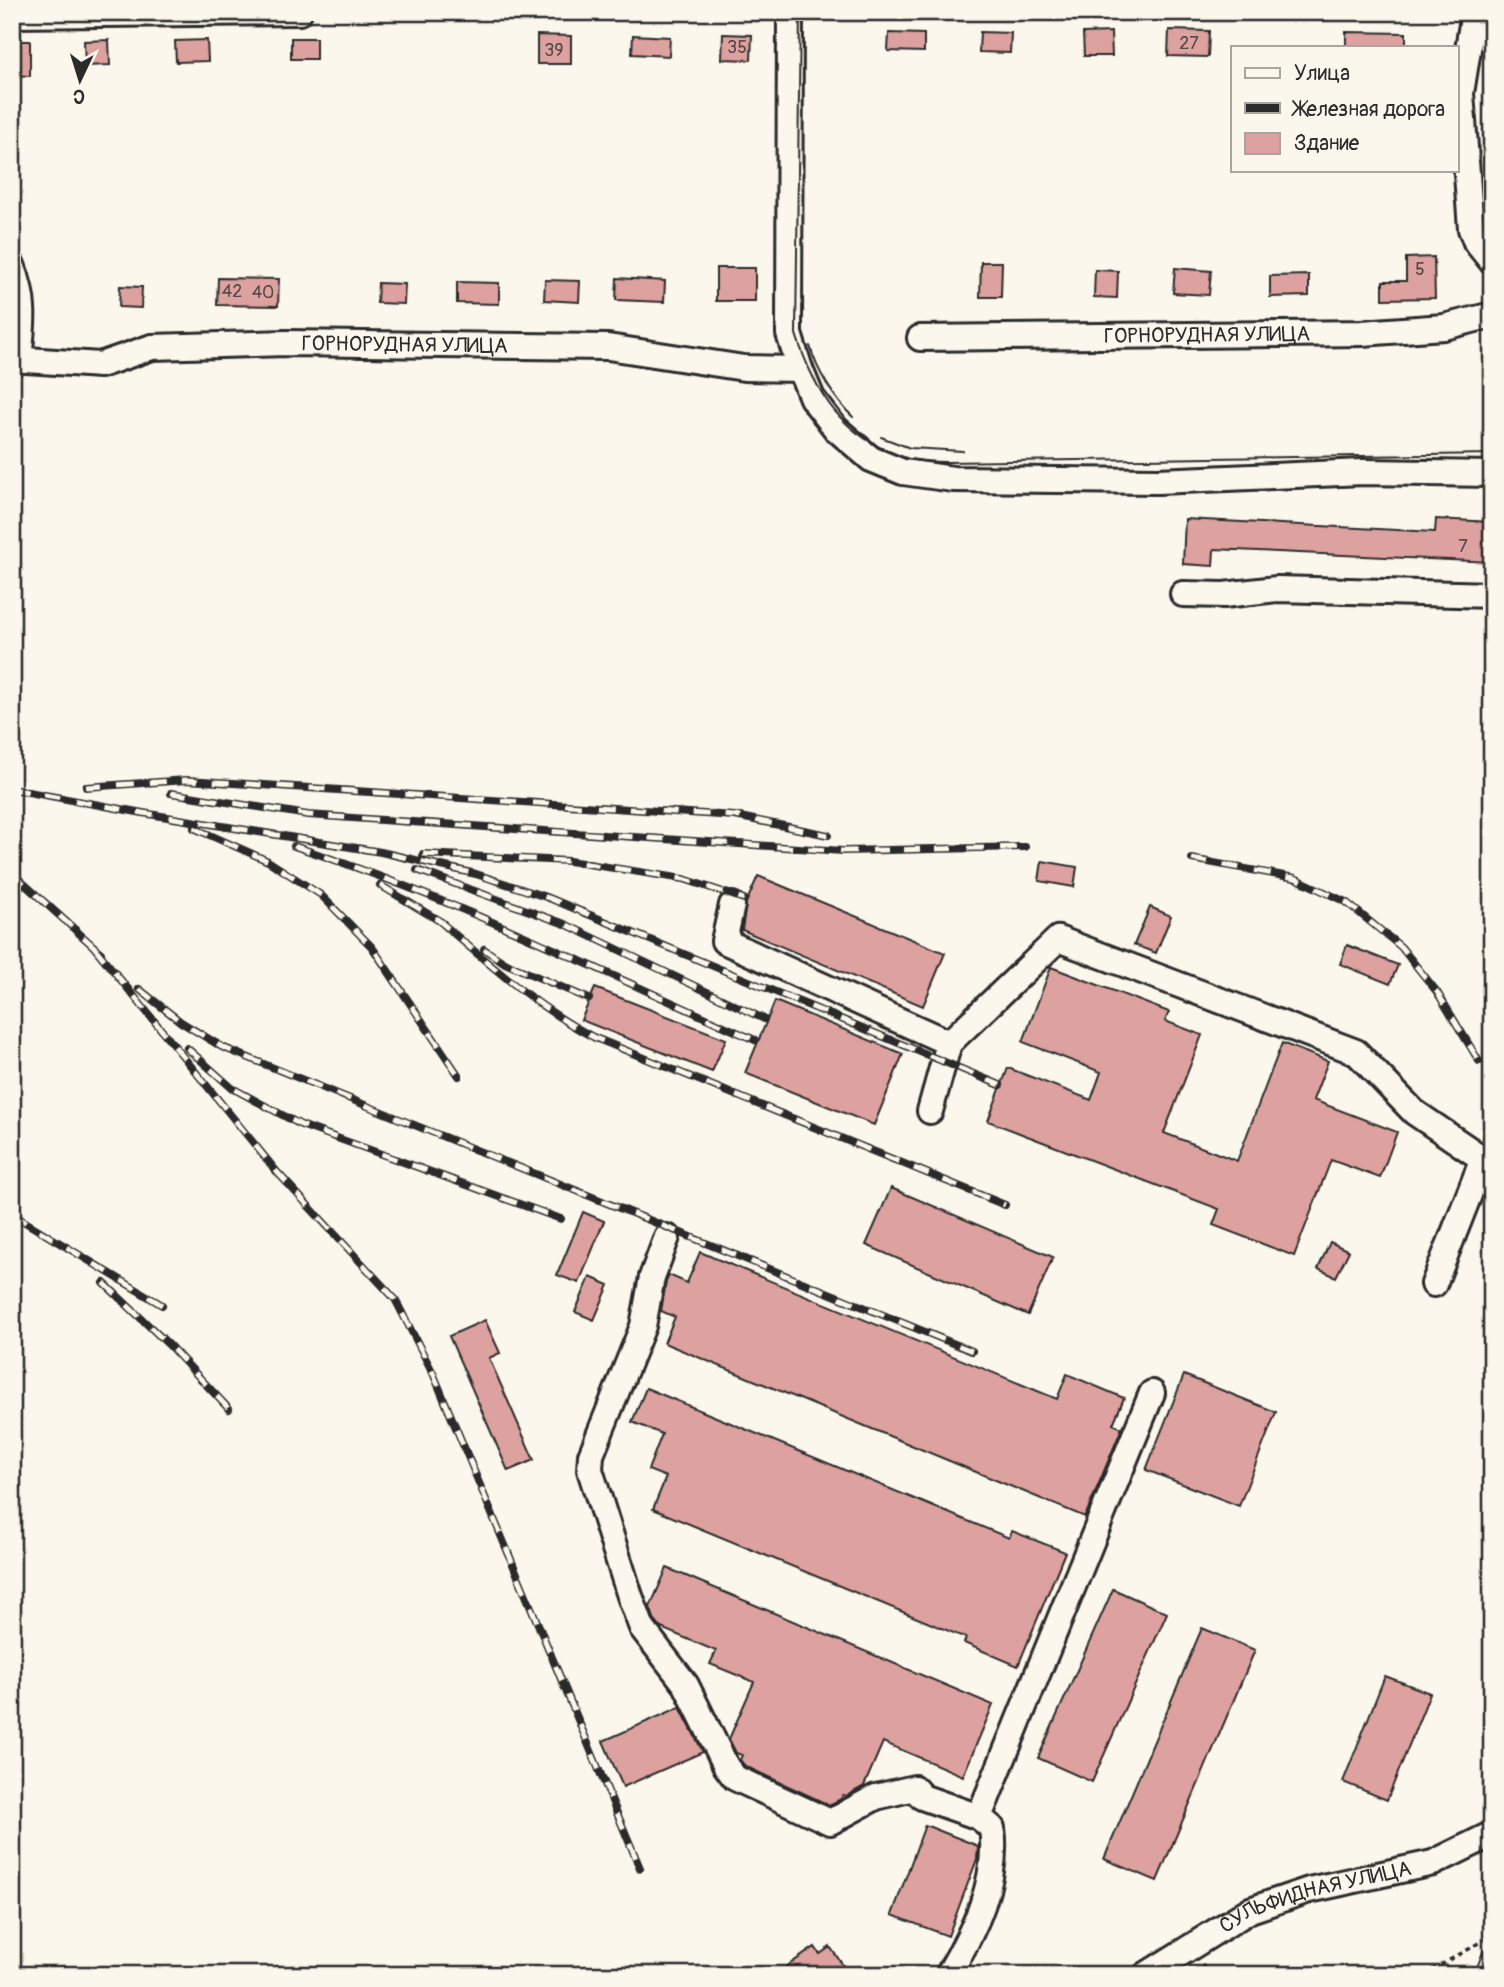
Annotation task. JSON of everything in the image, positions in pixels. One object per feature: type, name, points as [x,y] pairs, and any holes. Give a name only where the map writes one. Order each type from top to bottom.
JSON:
[{"type":"street","points":[[12,15],[299,12]]},
{"type":"street","points":[[790,12],[789,334],[812,398],[836,429],[871,459],[903,472],[953,479],[1144,481],[1363,472],[1492,474]]},
{"type":"street","points":[[1475,12],[1461,93],[1471,229],[1476,242],[1492,262]]},
{"type":"street","points":[[12,265],[21,289],[24,318],[16,359]]},
{"type":"street","name":"ГОРНОРУДНАЯ УЛИЦА","points":[[919,338],[1362,333],[1444,327],[1492,315]]},
{"type":"street","name":"ГОРНОРУДНАЯ УЛИЦА","points":[[16,359],[100,365],[152,347],[299,343],[608,347],[744,368],[800,369]]},
{"type":"street","points":[[1183,594],[1224,595],[1277,589],[1492,595]]},
{"type":"street","points":[[732,905],[724,941],[949,1043]]},
{"type":"street","points":[[930,1111],[949,1043],[1058,939],[1356,1052],[1414,1112],[1487,1158],[1434,1284]]},
{"type":"street","points":[[667,1237],[652,1276],[643,1326],[591,1455],[590,1470],[625,1584],[642,1628],[686,1685],[726,1766],[736,1778],[830,1822],[876,1797],[914,1788],[922,1797],[979,1817],[992,1828],[995,1848],[977,1920],[948,1975]]},
{"type":"street","points":[[979,1817],[1152,1393]]},
{"type":"street","name":"СУЛЬФИДНАЯ УЛИЦА","points":[[1146,1975],[1250,1910],[1309,1890],[1433,1863],[1492,1834]]},
{"type":"path","points":[[1423,1975],[1492,1936]]},
{"type":"building","points":[[1169,30],[1209,31],[1208,57],[1168,56]]},
{"type":"building","points":[[980,32],[1011,33],[1010,53],[979,52]]},
{"type":"building","points":[[1111,32],[1112,56],[1084,56],[1083,33]]},
{"type":"building","points":[[1346,32],[1406,33],[1406,46],[1346,46]]},
{"type":"building","points":[[889,33],[924,34],[924,52],[888,51]]},
{"type":"building","points":[[723,34],[752,35],[751,60],[722,59]]},
{"type":"building","points":[[537,35],[571,36],[571,64],[537,64]]},
{"type":"building","points":[[633,35],[670,37],[669,56],[632,54]]},
{"type":"building","points":[[291,38],[316,38],[316,59],[291,59]]},
{"type":"building","points":[[109,40],[110,65],[85,66],[84,41]]},
{"type":"building","points":[[207,40],[208,61],[176,62],[175,41]]},
{"type":"building","points":[[12,41],[30,41],[30,76],[12,75]]},
{"type":"building","points":[[1434,257],[1435,298],[1383,299],[1383,281],[1406,281],[1406,258]]},
{"type":"building","points":[[981,262],[1002,262],[1001,297],[980,297]]},
{"type":"building","points":[[716,268],[755,268],[755,301],[716,301]]},
{"type":"building","points":[[1175,268],[1211,271],[1209,295],[1173,293]]},
{"type":"building","points":[[1095,270],[1118,271],[1117,298],[1094,297]]},
{"type":"building","points":[[1309,275],[1309,296],[1270,297],[1270,276]]},
{"type":"building","points":[[218,278],[279,279],[278,306],[217,305]]},
{"type":"building","points":[[617,278],[665,281],[664,302],[616,300]]},
{"type":"building","points":[[545,280],[580,281],[579,302],[544,300]]},
{"type":"building","points":[[457,282],[499,283],[499,304],[457,303]]},
{"type":"building","points":[[378,283],[405,284],[404,304],[377,303]]},
{"type":"building","points":[[120,286],[142,287],[141,308],[119,307]]},
{"type":"building","points":[[1185,519],[1435,532],[1436,519],[1492,522],[1492,562],[1214,549],[1213,566],[1183,564]]},
{"type":"building","points":[[1042,861],[1077,867],[1074,887],[1039,881]]},
{"type":"building","points":[[758,876],[945,953],[923,1006],[742,930],[746,903]]},
{"type":"building","points":[[1150,907],[1171,916],[1156,953],[1134,945]]},
{"type":"building","points":[[1347,945],[1398,965],[1390,984],[1340,964]]},
{"type":"building","points":[[1051,967],[1169,1012],[1165,1021],[1202,1035],[1164,1133],[1237,1161],[1282,1043],[1328,1061],[1313,1100],[1397,1132],[1380,1178],[1331,1160],[1294,1256],[1213,1225],[1219,1209],[988,1121],[1008,1068],[1091,1100],[1101,1072],[1023,1042]]},
{"type":"building","points":[[595,988],[726,1039],[712,1072],[581,1020]]},
{"type":"building","points":[[775,1001],[903,1054],[874,1125],[745,1073]]},
{"type":"building","points":[[891,1188],[1053,1257],[1028,1315],[866,1245]]},
{"type":"building","points":[[583,1212],[604,1221],[579,1283],[557,1275]]},
{"type":"building","points":[[1330,1242],[1349,1251],[1336,1277],[1318,1269]]},
{"type":"building","points":[[700,1252],[1057,1399],[1067,1374],[1124,1398],[1113,1424],[1122,1428],[1085,1517],[664,1343],[675,1317],[661,1311],[666,1282],[669,1275],[687,1283]]},
{"type":"building","points":[[590,1277],[609,1285],[594,1320],[575,1312]]},
{"type":"building","points":[[485,1320],[500,1353],[489,1358],[534,1460],[508,1471],[449,1336]]},
{"type":"building","points":[[1184,1375],[1276,1412],[1239,1506],[1146,1470]]},
{"type":"building","points":[[646,1388],[1009,1538],[1012,1531],[1065,1552],[1018,1666],[964,1643],[966,1638],[653,1509],[666,1477],[648,1470],[662,1434],[632,1422]]},
{"type":"building","points":[[667,1568],[993,1705],[963,1776],[883,1742],[864,1786],[846,1796],[843,1795],[829,1805],[745,1766],[740,1760],[742,1755],[736,1753],[729,1739],[754,1682],[710,1664],[716,1651],[661,1628],[655,1621],[650,1607]]},
{"type":"building","points":[[1113,1589],[1167,1613],[1092,1782],[1038,1758]]},
{"type":"building","points":[[1202,1628],[1255,1650],[1157,1881],[1104,1859]]},
{"type":"building","points":[[1385,1676],[1430,1693],[1387,1800],[1343,1782]]},
{"type":"building","points":[[680,1707],[703,1752],[623,1787],[603,1741]]},
{"type":"building","points":[[925,1825],[978,1846],[977,1859],[948,1936],[892,1915]]},
{"type":"building","points":[[815,1947],[820,1954],[830,1947],[850,1975],[774,1975]]},
{"type":"tram line","points":[[800,12],[796,334],[822,394],[834,411],[864,438],[905,458],[926,462],[1492,454]]},
{"type":"tram line","points":[[810,346],[827,384],[853,417]]},
{"type":"tram line","points":[[881,437],[910,448],[963,451]]},
{"type":"tram line","points":[[1474,1975],[1483,1952],[1492,1945]]},
{"type":"railway","points":[[86,787],[187,780],[735,816],[828,835]]},
{"type":"railway","points":[[12,789],[381,852],[476,874],[549,898],[1000,1085]]},
{"type":"railway","points":[[171,793],[308,815],[843,851],[1025,847]]},
{"type":"railway","points":[[194,828],[268,861],[321,895],[372,947],[459,1076]]},
{"type":"railway","points":[[294,846],[353,866],[469,912],[755,1040]]},
{"type":"railway","points":[[423,854],[569,861],[684,879],[744,899]]},
{"type":"railway","points":[[1192,859],[1295,878],[1346,902],[1401,947],[1437,992],[1479,1061]]},
{"type":"railway","points":[[417,870],[565,924],[764,1019]]},
{"type":"railway","points":[[12,873],[101,953]]},
{"type":"railway","points":[[380,885],[443,923]]},
{"type":"railway","points":[[436,918],[531,997],[593,1037],[1005,1205]]},
{"type":"railway","points":[[94,947],[277,1172],[395,1299],[433,1373],[640,1868]]},
{"type":"railway","points":[[484,949],[505,963],[589,999]]},
{"type":"railway","points":[[139,989],[181,1022],[222,1047],[972,1351]]},
{"type":"railway","points":[[187,1048],[232,1088],[301,1125],[561,1219]]},
{"type":"railway","points":[[12,1214],[162,1305]]},
{"type":"railway","points":[[104,1283],[168,1344],[229,1409]]}]
